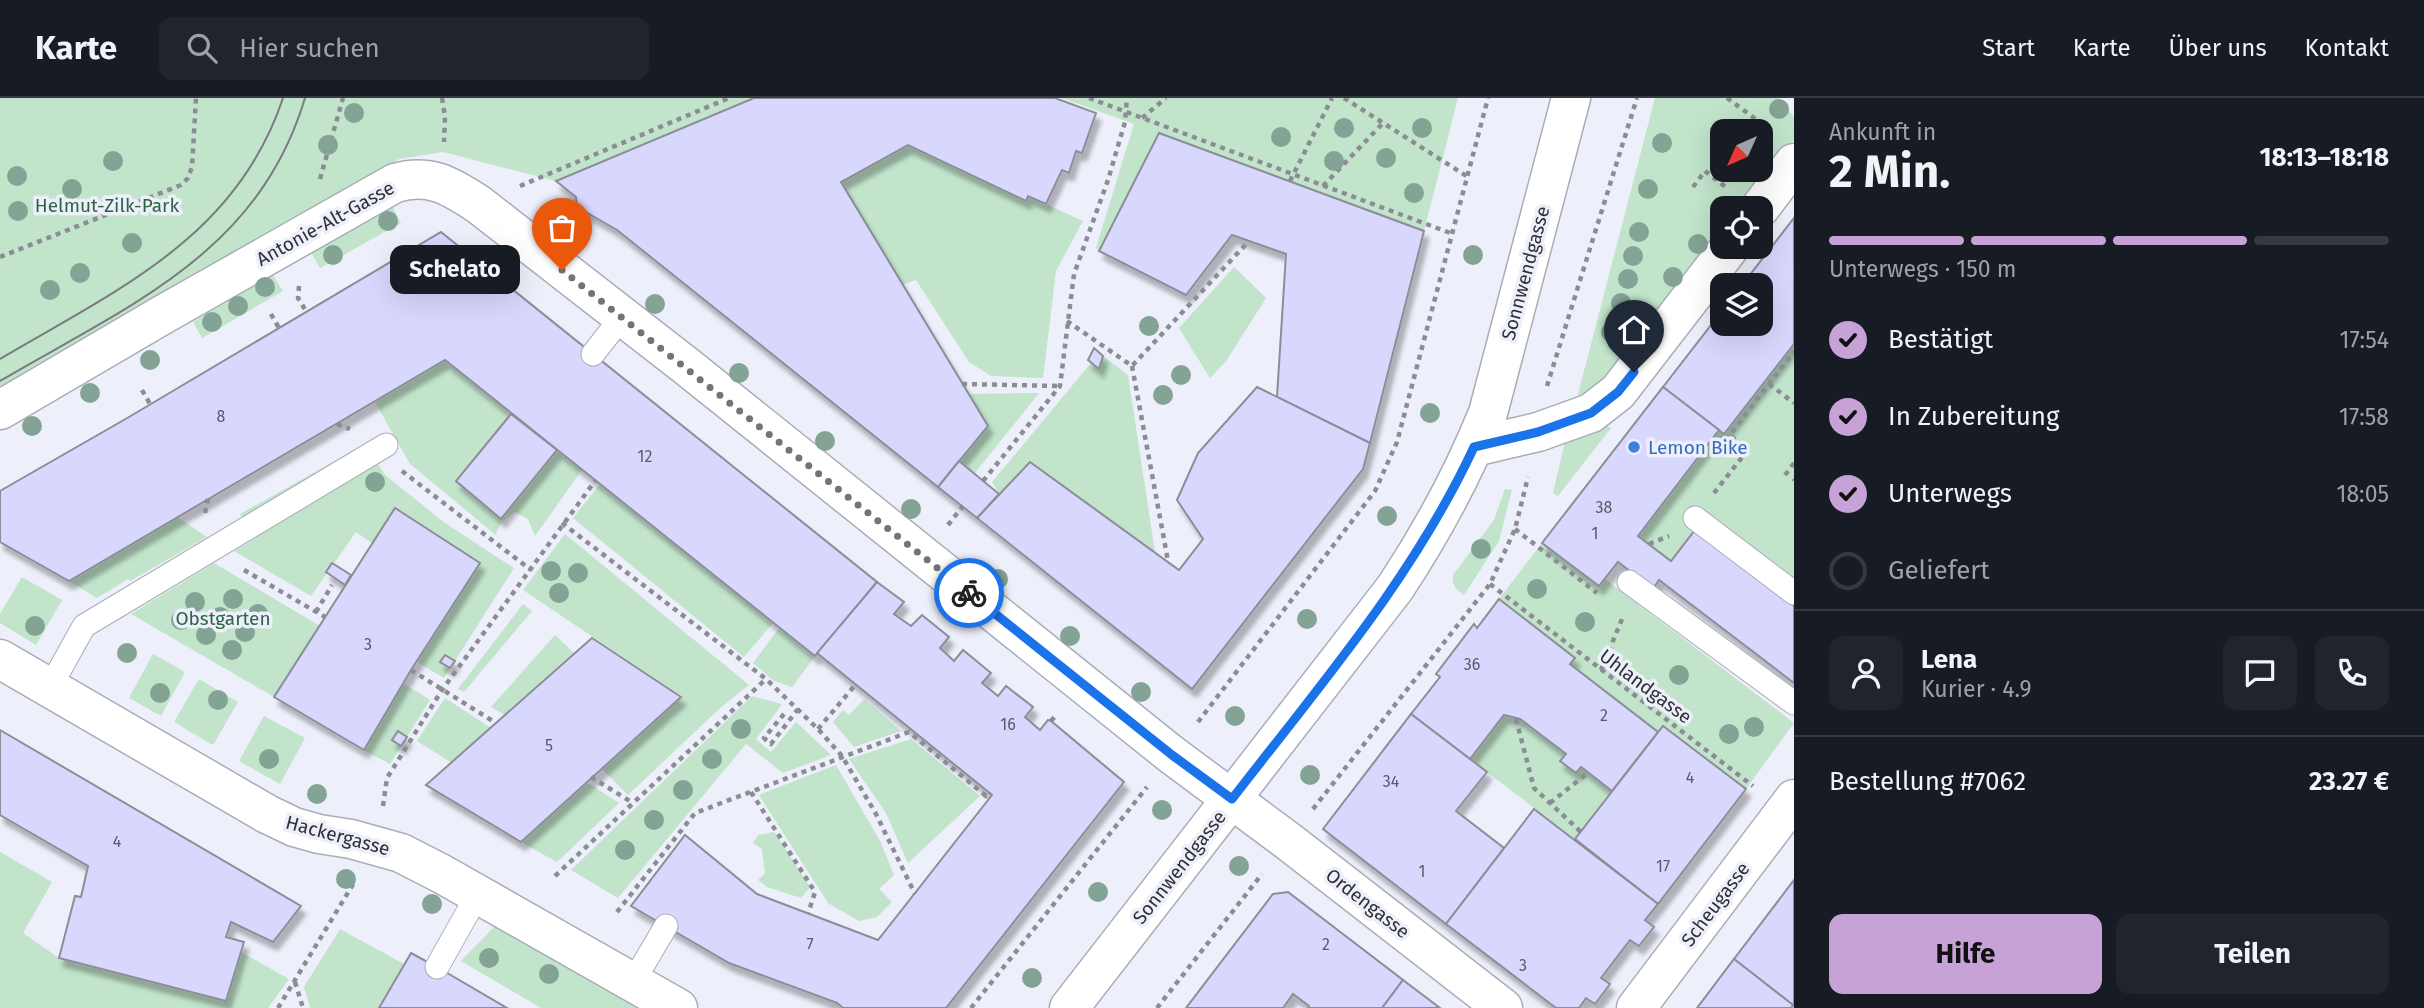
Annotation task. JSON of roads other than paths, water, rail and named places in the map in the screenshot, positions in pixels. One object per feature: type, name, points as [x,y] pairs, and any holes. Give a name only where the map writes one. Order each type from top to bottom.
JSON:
[{"type":"street","name":"Sonnwendgasse","points":[[1069,1008],[1395,588],[1438,521],[1474,447],[1497,378],[1571,98]]},
{"type":"street","points":[[1766,196],[1788,151]]},
{"type":"street","name":"Antonie-Alt-Gasse","points":[[0,410],[395,183],[413,178],[432,181],[453,188],[478,204],[1172,755],[1232,799]]},
{"type":"street","points":[[1474,447],[1538,432],[1591,413],[1618,392],[1721,259]]},
{"type":"street","name":"Hackergasse","points":[[0,659],[267,814],[294,827],[401,853],[678,1008]]},
{"type":"street","name":"Ordengasse","points":[[1232,799],[1503,1008]]},
{"type":"street","name":"Scheugasse","points":[[1636,1008],[1790,805]]},
{"type":"lane","points":[[593,354],[622,317]]},
{"type":"lane","points":[[49,688],[84,625],[386,445]]},
{"type":"lane","points":[[1695,518],[1794,593]]},
{"type":"lane","points":[[1629,582],[1794,703]]},
{"type":"lane","points":[[437,967],[478,894]]},
{"type":"lane","points":[[633,982],[666,926]]},
{"type":"tram line","points":[[0,359],[129,283],[168,255],[204,223],[236,188],[262,146],[283,98]]},
{"type":"tram line","points":[[0,381],[141,299],[183,270],[222,236],[256,197],[284,152],[305,98]]},
{"type":"place","name":"Schelato","points":[[562,270]]},
{"type":"place","name":"Lemon Bike","points":[[1634,447]]},
{"type":"park label","name":"Helmut-Zilk-Park","points":[[107,205]]},
{"type":"park label","name":"Obstgarten","points":[[223,618]]}]
